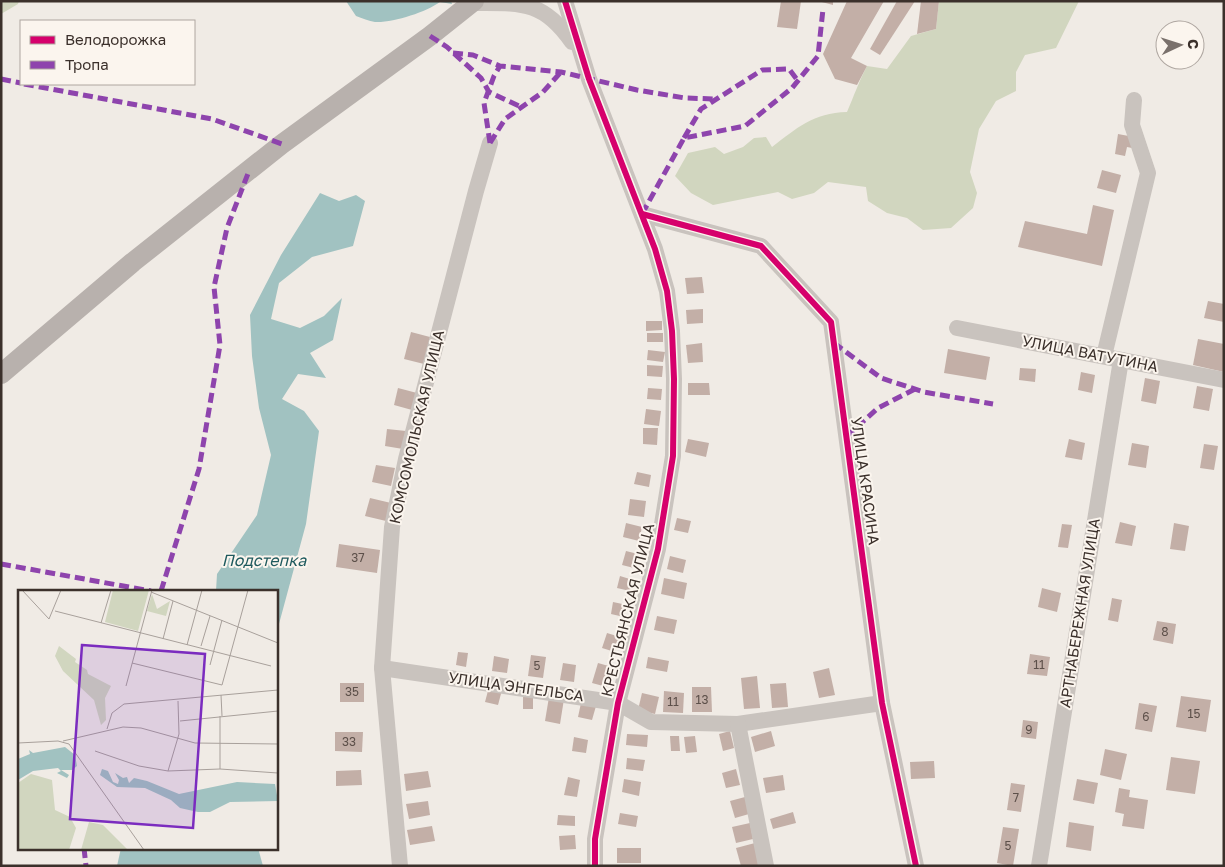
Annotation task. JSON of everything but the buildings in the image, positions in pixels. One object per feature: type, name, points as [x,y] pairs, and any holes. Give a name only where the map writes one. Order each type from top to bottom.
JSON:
[{"type":"main road","points":[[1,374],[133,262],[282,144],[430,36],[472,2]]},
{"type":"street","points":[[565,1],[580,55]]},
{"type":"street","points":[[472,2],[520,2],[539,6],[555,18],[580,55]]},
{"type":"street","name":"КРЕСТЬЯНСКАЯ УЛИЦА","points":[[580,55],[655,249],[670,307],[674,379],[673,456],[658,549],[618,702],[595,839],[595,866]]},
{"type":"street","points":[[1104,356],[1148,173],[1132,125],[1134,100]]},
{"type":"street","name":"КОМСОМОЛЬСКАЯ УЛИЦА","points":[[400,866],[382,668],[392,527],[406,459],[490,143]]},
{"type":"street","name":"УЛИЦА КРАСИНА","points":[[642,214],[761,246],[831,322],[882,703],[916,866]]},
{"type":"street","name":"УЛИЦА ВАТУТИНА","points":[[957,328],[1224,380]]},
{"type":"street","name":"АРТНАБЕРЕЖНАЯ УЛИЦА","points":[[1039,866],[1121,360]]},
{"type":"street","name":"УЛИЦА ЭНГЕЛЬСА","points":[[382,668],[618,702],[651,722],[738,724],[882,703]]},
{"type":"street","points":[[738,724],[766,866]]},
{"type":"green space","points":[[1,1],[19,1],[18,4],[1,14]]},
{"type":"green space","points":[[939,1],[1079,1],[1056,48],[1025,55],[1016,72],[1016,91],[996,101],[979,129],[970,172],[977,193],[973,208],[951,228],[923,230],[907,218],[887,213],[868,201],[866,187],[828,182],[814,193],[792,199],[778,192],[713,205],[691,193],[675,176],[688,153],[715,147],[724,154],[743,147],[754,138],[766,137],[772,147],[806,123],[824,115],[847,112],[867,66],[887,69],[911,36],[936,29]]},
{"type":"water","points":[[346,1],[451,1],[452,4],[440,2],[409,16],[391,21],[375,22],[356,16]]},
{"type":"water","name":"Подстепка","points":[[320,193],[339,201],[356,195],[365,201],[353,246],[312,257],[279,283],[271,319],[300,328],[324,316],[342,298],[333,340],[310,353],[326,378],[298,374],[282,399],[304,411],[319,431],[306,524],[278,628],[278,590],[216,590],[217,574],[257,515],[271,455],[259,408],[252,356],[250,315],[281,255]]},
{"type":"water","points":[[121,850],[259,850],[263,866],[117,866]]},
{"type":"marked path","points":[[642,214],[684,138],[745,126],[792,88],[818,56],[823,9]]},
{"type":"marked path","points":[[430,36],[447,47],[481,78],[489,92],[521,107]]},
{"type":"marked path","points":[[453,53],[473,55],[500,66],[561,72],[637,90],[685,98],[716,99]]},
{"type":"marked path","points":[[490,143],[484,103],[494,76],[500,66]]},
{"type":"marked path","points":[[684,138],[701,109],[762,70],[789,69],[798,81]]},
{"type":"marked path","points":[[490,143],[505,119],[543,92],[561,72]]},
{"type":"marked path","points":[[1,79],[20,83]]},
{"type":"marked path","points":[[29,85],[212,119],[282,144]]},
{"type":"marked path","points":[[161,590],[199,469],[220,345],[214,287],[227,228],[249,171]]},
{"type":"marked path","points":[[834,343],[881,378],[924,392],[993,404]]},
{"type":"marked path","points":[[846,437],[878,408],[915,389]]},
{"type":"marked path","points":[[1,564],[145,590]]},
{"type":"marked path","points":[[84,850],[86,866]]},
{"type":"cycle path","points":[[565,1],[589,79],[655,249],[667,291],[672,331],[674,379],[673,456],[658,549],[618,703],[595,839],[595,866]]},
{"type":"cycle path","points":[[642,214],[761,246],[831,322],[882,703],[916,866]]}]
